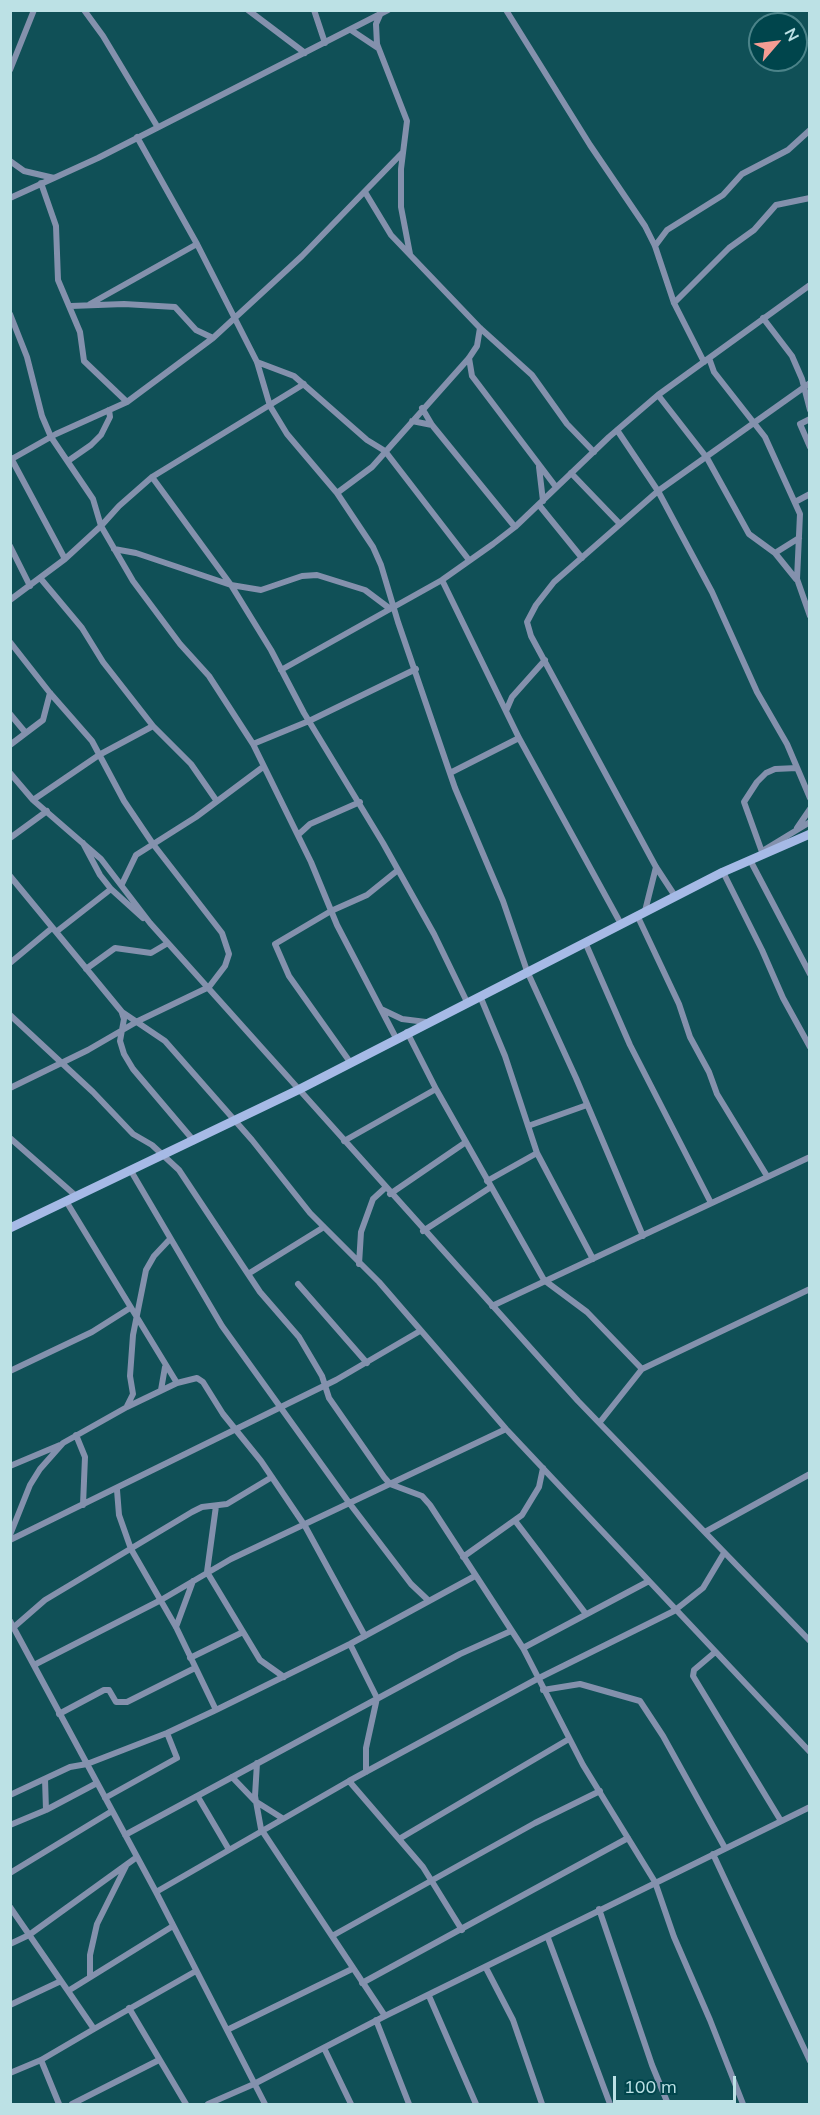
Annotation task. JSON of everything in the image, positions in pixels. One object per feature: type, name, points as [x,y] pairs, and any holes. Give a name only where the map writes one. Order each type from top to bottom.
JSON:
[{"type":"street","points":[[10,70],[34,10]]},
{"type":"street","points":[[84,10],[103,36],[157,126]]},
{"type":"street","points":[[248,10],[305,53]]},
{"type":"street","points":[[314,10],[325,42]]},
{"type":"street","points":[[10,198],[137,137],[388,10]]},
{"type":"street","points":[[506,10],[590,146],[640,217],[656,246],[674,303],[706,360],[765,438],[801,519],[797,579]]},
{"type":"street","points":[[380,15],[375,32],[378,48],[406,113],[407,130],[403,152],[401,207],[410,255]]},
{"type":"street","points":[[351,30],[378,48]]},
{"type":"street","points":[[656,246],[667,230],[723,195],[742,174],[788,150],[810,130]]},
{"type":"street","points":[[137,137],[197,244],[257,362],[270,406],[287,434],[337,494],[373,547],[392,607],[417,669],[450,772],[503,901],[527,971],[643,1236]]},
{"type":"street","points":[[65,559],[11,459],[51,436],[127,402],[213,338],[242,314],[357,201],[403,152]]},
{"type":"street","points":[[10,161],[24,171],[54,178]]},
{"type":"street","points":[[41,183],[56,226],[58,279],[80,332],[84,361],[127,402]]},
{"type":"street","points":[[365,192],[391,235],[480,328],[532,375],[567,424],[594,452]]},
{"type":"street","points":[[674,303],[729,248],[754,231],[776,205],[810,198]]},
{"type":"street","points":[[357,201],[369,202]]},
{"type":"street","points":[[87,306],[197,244]]},
{"type":"street","points":[[281,670],[442,580],[515,527],[617,430],[658,395],[810,285]]},
{"type":"street","points":[[71,306],[124,304],[175,307],[196,330],[213,338]]},
{"type":"street","points":[[230,311],[242,314]]},
{"type":"street","points":[[10,314],[27,357],[42,416],[51,436],[93,499],[101,526],[114,549],[156,613],[209,676],[253,744],[298,835],[331,911],[396,1038]]},
{"type":"street","points":[[763,318],[792,356],[810,410]]},
{"type":"street","points":[[337,494],[365,474],[469,358],[477,346],[480,328]]},
{"type":"street","points":[[469,358],[472,376],[556,487]]},
{"type":"street","points":[[257,362],[294,376],[366,440],[385,451],[469,560]]},
{"type":"street","points":[[675,896],[656,867],[527,622],[545,592],[658,491],[810,383]]},
{"type":"street","points":[[10,600],[65,559],[152,477],[304,384]]},
{"type":"street","points":[[658,395],[707,458],[749,534],[775,553],[797,579],[810,615]]},
{"type":"street","points":[[422,408],[432,425],[515,527]]},
{"type":"street","points":[[68,461],[101,435],[110,417],[109,410]]},
{"type":"street","points":[[810,419],[800,424],[810,447]]},
{"type":"street","points":[[412,421],[432,425]]},
{"type":"street","points":[[617,430],[658,491],[712,592],[757,692],[797,768],[810,799]]},
{"type":"street","points":[[539,467],[541,503],[582,558]]},
{"type":"street","points":[[571,473],[620,524]]},
{"type":"street","points":[[152,477],[231,585],[309,721],[360,802],[466,1002]]},
{"type":"street","points":[[795,502],[810,494]]},
{"type":"street","points":[[775,553],[799,538]]},
{"type":"street","points":[[10,546],[30,586]]},
{"type":"street","points":[[114,549],[131,552],[231,585],[261,590],[302,576],[317,575],[365,590],[392,607]]},
{"type":"street","points":[[40,579],[82,628],[103,662],[153,726],[190,764],[216,800]]},
{"type":"street","points":[[442,580],[519,738],[621,924]]},
{"type":"street","points":[[10,642],[92,741],[124,801],[153,844],[226,940],[227,959],[209,987],[138,1021],[60,1064],[10,1088]]},
{"type":"street","points":[[506,711],[512,697],[545,660]]},
{"type":"street","points":[[253,744],[309,721],[417,669]]},
{"type":"street","points":[[10,745],[45,716],[50,693]]},
{"type":"street","points":[[10,714],[25,732]]},
{"type":"street","points":[[33,800],[99,755],[153,726]]},
{"type":"street","points":[[450,772],[519,738]]},
{"type":"street","points":[[122,885],[136,855],[196,817],[263,767]]},
{"type":"street","points":[[797,768],[770,771],[757,782],[744,802],[755,857],[810,974]]},
{"type":"street","points":[[10,773],[33,800],[81,840],[122,885],[168,944],[300,1089],[423,1231],[578,1401],[810,1641]]},
{"type":"street","points":[[298,835],[310,824],[360,802]]},
{"type":"street","points":[[797,828],[810,808]]},
{"type":"street","points":[[10,838],[47,811]]},
{"type":"street","points":[[755,857],[797,828],[810,822]]},
{"type":"street","points":[[10,1228],[300,1089],[426,1022],[723,872],[807,835],[810,845]]},
{"type":"street","points":[[81,840],[90,860],[111,889],[150,923]]},
{"type":"street","points":[[656,867],[641,913],[690,1037],[709,1072],[717,1094],[767,1176]]},
{"type":"street","points":[[351,1062],[289,976],[275,949],[279,939],[375,890],[398,870]]},
{"type":"street","points":[[723,872],[754,932],[783,998],[810,1047]]},
{"type":"street","points":[[10,876],[122,1012],[165,1041],[235,1120],[291,1192],[379,1282],[506,1429],[674,1611],[810,1752]]},
{"type":"street","points":[[10,963],[111,889]]},
{"type":"street","points":[[585,942],[630,1045],[711,1203]]},
{"type":"street","points":[[86,969],[115,948],[151,953],[168,944]]},
{"type":"street","points":[[480,996],[505,1056],[537,1153],[592,1259]]},
{"type":"street","points":[[380,1009],[402,1019],[426,1022]]},
{"type":"street","points":[[122,1012],[121,1047],[133,1069],[194,1141]]},
{"type":"street","points":[[10,1015],[60,1064],[93,1092],[133,1134],[164,1155],[179,1170],[272,1308],[299,1337],[326,1385],[329,1398],[390,1484],[422,1496],[523,1648],[570,1739],[655,1882],[674,1938],[710,2020],[742,2104]]},
{"type":"street","points":[[407,1032],[436,1089],[544,1280],[587,1312],[642,1369]]},
{"type":"street","points":[[344,1141],[436,1089]]},
{"type":"street","points":[[528,1126],[587,1105]]},
{"type":"street","points":[[10,1138],[14,1145],[76,1196]]},
{"type":"street","points":[[390,1194],[466,1142]]},
{"type":"street","points":[[423,1231],[537,1153]]},
{"type":"street","points":[[492,1306],[810,1156]]},
{"type":"street","points":[[131,1171],[222,1326],[350,1504],[411,1584],[429,1601]]},
{"type":"street","points":[[359,1264],[361,1232],[373,1199],[385,1188]]},
{"type":"street","points":[[66,1201],[177,1383]]},
{"type":"street","points":[[248,1274],[324,1227]]},
{"type":"street","points":[[127,1407],[132,1394],[131,1356],[136,1318],[146,1270],[154,1256],[170,1239]]},
{"type":"street","points":[[298,1284],[367,1363]]},
{"type":"street","points":[[600,1422],[642,1369],[810,1289]]},
{"type":"street","points":[[10,1371],[92,1332],[130,1308]]},
{"type":"street","points":[[10,1540],[117,1490],[280,1406],[326,1385],[420,1331]]},
{"type":"street","points":[[161,1390],[165,1378],[165,1364]]},
{"type":"street","points":[[10,1466],[63,1443],[161,1390],[177,1383],[200,1379],[305,1526],[365,1636]]},
{"type":"street","points":[[34,1665],[161,1600],[207,1572],[266,1542],[305,1526],[506,1429]]},
{"type":"street","points":[[76,1435],[85,1457],[83,1505]]},
{"type":"street","points":[[10,1535],[30,1485],[40,1469],[63,1443]]},
{"type":"street","points":[[463,1557],[516,1522],[532,1502],[539,1487],[543,1467]]},
{"type":"street","points":[[705,1532],[810,1474]]},
{"type":"street","points":[[265,2104],[156,1892],[12,1624],[45,1600],[202,1507],[227,1504],[272,1477]]},
{"type":"street","points":[[117,1490],[119,1515],[131,1549],[176,1627],[216,1710]]},
{"type":"street","points":[[216,1506],[207,1572],[260,1660],[284,1677]]},
{"type":"street","points":[[516,1522],[586,1614]]},
{"type":"street","points":[[156,1892],[228,1848],[349,1780],[537,1679],[674,1611],[703,1588],[724,1553]]},
{"type":"street","points":[[10,1795],[70,1767],[87,1764],[167,1733],[216,1710],[351,1644],[474,1576]]},
{"type":"street","points":[[176,1627],[193,1580]]},
{"type":"street","points":[[523,1648],[648,1581]]},
{"type":"street","points":[[125,1835],[460,1654],[511,1631]]},
{"type":"street","points":[[190,1658],[243,1632]]},
{"type":"street","points":[[351,1644],[377,1698],[366,1748],[366,1772]]},
{"type":"street","points":[[714,1653],[694,1670],[693,1676],[781,1821]]},
{"type":"street","points":[[59,1714],[104,1690],[109,1690],[116,1702],[127,1702],[195,1668]]},
{"type":"street","points":[[543,1690],[580,1684],[640,1701],[663,1736],[725,1848]]},
{"type":"street","points":[[105,1798],[177,1758],[167,1733]]},
{"type":"street","points":[[399,1839],[570,1739]]},
{"type":"street","points":[[257,1763],[255,1800],[261,1829],[385,2016]]},
{"type":"street","points":[[232,1777],[255,1800],[282,1818]]},
{"type":"street","points":[[45,1779],[46,1810]]},
{"type":"street","points":[[349,1780],[434,1882],[462,1930]]},
{"type":"street","points":[[10,1824],[46,1810],[97,1783]]},
{"type":"street","points":[[332,1936],[434,1882],[535,1823],[600,1791]]},
{"type":"street","points":[[198,1797],[228,1848]]},
{"type":"street","points":[[208,2104],[254,2084],[376,2020],[548,1938],[598,1910],[810,1807]]},
{"type":"street","points":[[10,1873],[112,1811]]},
{"type":"street","points":[[362,1983],[628,1838]]},
{"type":"street","points":[[713,1854],[810,2061]]},
{"type":"street","points":[[10,1944],[28,1935],[137,1857]]},
{"type":"street","points":[[90,1977],[90,1955],[97,1924],[128,1863]]},
{"type":"street","points":[[10,1907],[94,2029]]},
{"type":"street","points":[[598,1910],[652,2065],[668,2104]]},
{"type":"street","points":[[68,1991],[173,1926]]},
{"type":"street","points":[[548,1938],[610,2104]]},
{"type":"street","points":[[486,1968],[513,2020],[542,2104]]},
{"type":"street","points":[[227,2030],[352,1969]]},
{"type":"street","points":[[10,2073],[41,2060],[196,1971]]},
{"type":"street","points":[[10,2005],[61,1980]]},
{"type":"street","points":[[429,1996],[476,2104]]},
{"type":"street","points":[[129,2008],[186,2104]]},
{"type":"street","points":[[376,2020],[409,2104]]},
{"type":"street","points":[[324,2048],[351,2104]]},
{"type":"street","points":[[41,2060],[59,2104]]},
{"type":"street","points":[[72,2104],[159,2060]]}]
